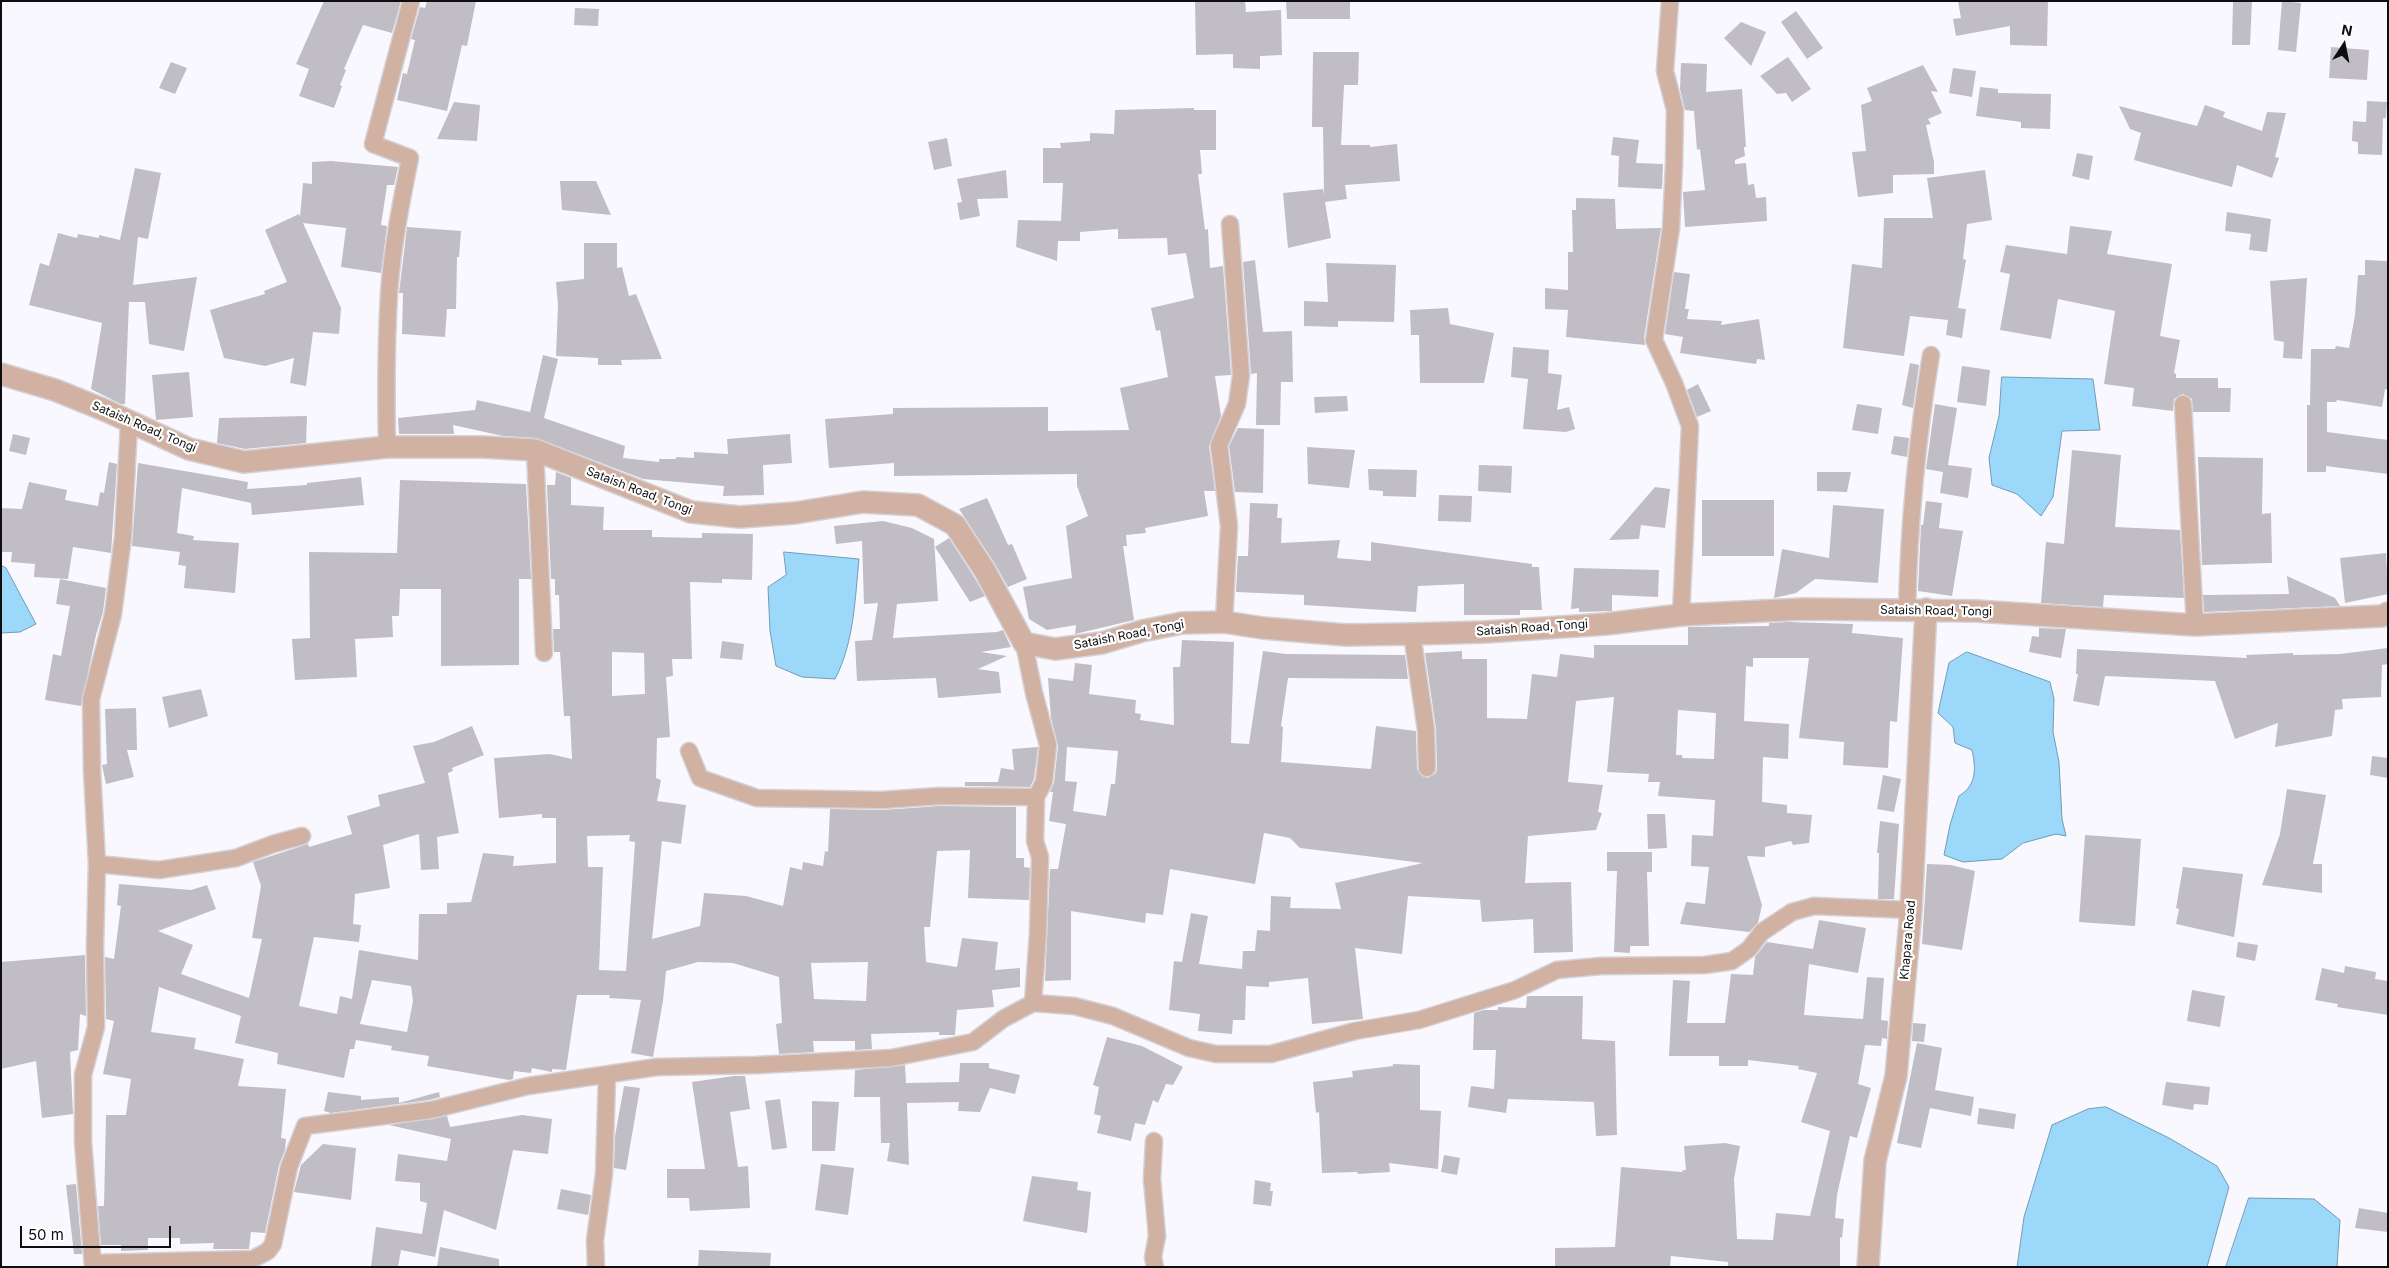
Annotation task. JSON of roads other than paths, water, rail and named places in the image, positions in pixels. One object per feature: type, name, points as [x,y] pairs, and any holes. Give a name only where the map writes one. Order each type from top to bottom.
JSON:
[{"type":"street","points":[[387,447],[386,402],[389,294],[397,222],[410,158],[373,144],[411,1]]},
{"type":"street","points":[[1670,1],[1665,70],[1675,110],[1671,228],[1654,340],[1674,383],[1690,426],[1688,511],[1681,615]]},
{"type":"street","points":[[1224,622],[1229,526],[1218,445],[1237,404],[1241,375],[1230,224]]},
{"type":"street","points":[[1916,610],[1908,555],[1916,462],[1931,355]]},
{"type":"street","name":"Sataish Road, Tongi","points":[[1,374],[55,390],[107,411],[129,423],[189,449],[244,462],[387,447],[484,447],[535,450],[691,512],[740,517],[795,513],[863,502],[918,505],[955,525],[985,571],[1024,643],[1055,649],[1102,643],[1142,631],[1182,623],[1224,622],[1263,628],[1346,635],[1412,634],[1606,624],[1681,615],[1804,609],[1916,610],[2194,625],[2312,620],[2388,613]]},
{"type":"street","points":[[2182,404],[2194,625]]},
{"type":"street","points":[[129,423],[121,556],[113,614],[91,699],[92,770],[97,864],[95,945],[96,1027],[82,1075],[83,1142],[93,1265],[253,1259],[268,1251],[273,1244],[289,1167],[305,1126],[431,1110],[528,1086],[607,1076],[657,1067],[757,1065],[891,1058],[973,1042],[1003,1019],[1033,1002],[1074,1006],[1113,1016],[1189,1048],[1216,1054],[1271,1054],[1355,1032],[1419,1020],[1515,990],[1557,970],[1601,966],[1705,965],[1732,962],[1749,949],[1762,932],[1792,912],[1814,906],[1911,910]]},
{"type":"street","points":[[535,450],[544,653]]},
{"type":"street","name":"Khapara Road","points":[[1868,1267],[1875,1161],[1896,1076],[1911,910],[1916,610]]},
{"type":"street","points":[[1412,634],[1424,711],[1427,768]]},
{"type":"street","points":[[1024,643],[1034,693],[1048,745],[1044,782],[1036,797],[1035,841],[1040,857],[1038,934],[1033,1002]]},
{"type":"street","points":[[689,751],[700,778],[757,798],[882,800],[940,796],[1036,797]]},
{"type":"street","points":[[97,864],[159,870],[236,858],[273,844],[302,836]]},
{"type":"street","points":[[596,1267],[595,1240],[604,1174],[607,1076]]},
{"type":"street","points":[[1154,1141],[1152,1178],[1157,1236],[1153,1257],[1155,1267]]},
{"type":"water","points":[[2002,377],[2093,379],[2100,430],[2062,431],[2053,497],[2041,516],[2017,494],[1992,485],[1989,458],[1999,416]]},
{"type":"water","points":[[784,552],[859,559],[850,636],[835,679],[802,677],[776,666],[770,631],[768,587],[786,575]]},
{"type":"water","points":[[1,565],[6,568],[36,624],[20,632],[1,633]]},
{"type":"water","points":[[1967,652],[2050,682],[2054,699],[2053,732],[2059,762],[2062,819],[2066,836],[2056,834],[2023,843],[2002,859],[1963,862],[1944,855],[1950,825],[1959,796],[1969,787],[1974,776],[1972,750],[1955,743],[1953,727],[1938,713],[1949,663]]},
{"type":"water","points":[[2106,1107],[2169,1138],[2217,1166],[2229,1187],[2207,1267],[2017,1267],[2024,1217],[2052,1125],[2088,1109]]},
{"type":"water","points":[[2249,1198],[2314,1199],[2340,1220],[2337,1267],[2226,1267]]}]
